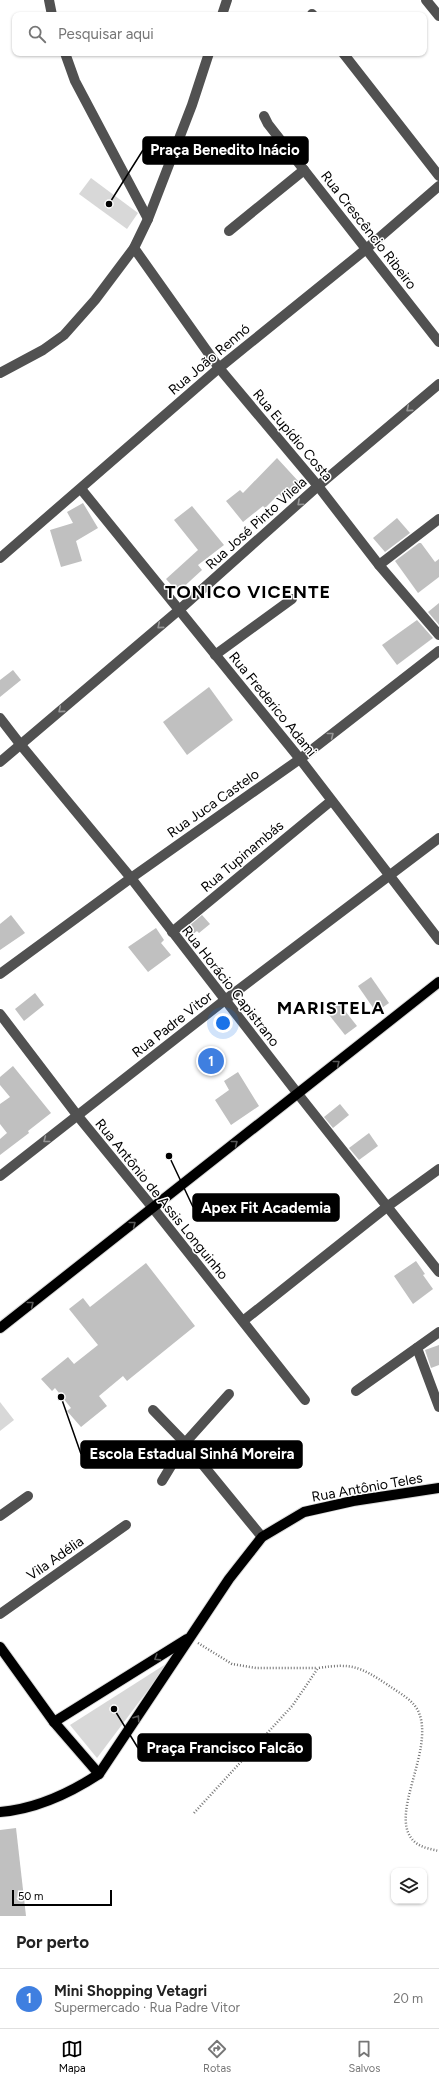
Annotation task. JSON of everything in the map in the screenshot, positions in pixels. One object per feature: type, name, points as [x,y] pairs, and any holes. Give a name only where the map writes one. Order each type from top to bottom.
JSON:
[{"type":"main road","points":[[0,1328],[439,982]]},
{"type":"main road","name":"Rua Antônio Teles","points":[[99,1774],[229,1579],[262,1537],[304,1512],[353,1502],[439,1488]]},
{"type":"main road","name":"Rua Antônio Teles","points":[[54,1722],[190,1637]]},
{"type":"main road","points":[[0,1647],[54,1722],[99,1774],[77,1789],[48,1801],[0,1812]]},
{"type":"street","points":[[49,0],[51,12]]},
{"type":"street","points":[[223,12],[227,0]]},
{"type":"street","points":[[426,0],[439,16]]},
{"type":"street","points":[[66,56],[74,82],[148,219]]},
{"type":"street","points":[[0,373],[43,350],[64,335],[95,300],[134,248],[148,219],[192,105],[208,56]]},
{"type":"street","points":[[345,56],[439,176]]},
{"type":"street","name":"Rua Crescêncio Ribeiro","points":[[264,116],[268,124],[365,250],[439,342]]},
{"type":"street","points":[[229,230],[304,170]]},
{"type":"street","name":"Rua João Rennó","points":[[0,558],[219,368],[365,250],[439,186]]},
{"type":"street","name":"Rua Eupídio Costa","points":[[134,248],[219,368],[318,486],[380,566],[439,635]]},
{"type":"street","name":"Rua José Pinto Vilela","points":[[0,762],[179,610],[318,486],[439,384]]},
{"type":"street","name":"Rua Frederico Adami","points":[[81,489],[300,759],[388,876],[439,940]]},
{"type":"street","points":[[380,566],[439,519]]},
{"type":"street","points":[[215,655],[292,599]]},
{"type":"street","name":"Rua Juca Castelo","points":[[0,974],[131,878],[300,759],[439,651]]},
{"type":"street","name":"Rua Horácio Capistrano","points":[[0,718],[131,878],[298,1094],[439,1272]]},
{"type":"street","name":"Rua Tupinambás","points":[[172,932],[331,801]]},
{"type":"street","name":"Rua Padre Vitor","points":[[0,1176],[225,1000],[439,838]]},
{"type":"street","name":"Rua Antônio de Assis Longuinho","points":[[0,1014],[76,1116],[153,1208],[305,1400]]},
{"type":"street","points":[[243,1321],[388,1206],[439,1169]]},
{"type":"street","points":[[356,1391],[439,1332]]},
{"type":"street","points":[[418,1348],[439,1407]]},
{"type":"street","points":[[162,1481],[185,1443],[229,1394]]},
{"type":"street","points":[[153,1410],[185,1443],[262,1537]]},
{"type":"street","points":[[0,1516],[28,1496]]},
{"type":"street","name":"Vila Adélia","points":[[0,1614],[126,1525]]},
{"type":"path","points":[[190,1637],[232,1664],[256,1668],[318,1668],[353,1666],[367,1671],[410,1701],[419,1712],[423,1728],[422,1746],[405,1817],[406,1830],[413,1840],[421,1846],[439,1851]]},
{"type":"path","points":[[194,1813],[293,1704],[318,1668]]},
{"type":"shaded area","points":[[91,178],[138,213],[127,229],[79,194]]},
{"type":"shaded area","points":[[0,1402],[14,1420],[0,1431]]},
{"type":"shaded area","points":[[169,1662],[97,1758],[70,1725]]},
{"type":"building","points":[[277,458],[299,482],[282,497],[279,494],[265,508],[263,506],[243,522],[226,501],[240,490],[243,493]]},
{"type":"building","points":[[83,503],[98,528],[76,541],[82,561],[61,567],[50,530],[73,523],[67,512]]},
{"type":"building","points":[[192,506],[224,545],[198,565],[202,570],[178,592],[166,579],[198,550],[174,520]]},
{"type":"building","points":[[397,518],[410,533],[385,552],[373,538]]},
{"type":"building","points":[[421,543],[435,562],[439,559],[439,577],[418,593],[395,561]]},
{"type":"building","points":[[439,603],[439,625],[428,612]]},
{"type":"building","points":[[417,620],[433,638],[397,665],[382,645]]},
{"type":"building","points":[[13,670],[21,680],[0,697],[0,680]]},
{"type":"building","points":[[209,687],[233,720],[187,755],[163,722]]},
{"type":"building","points":[[11,915],[25,933],[0,950],[0,924]]},
{"type":"building","points":[[202,915],[210,924],[199,933],[197,931],[188,938],[183,931]]},
{"type":"building","points":[[156,928],[164,940],[161,943],[171,955],[148,972],[128,947]]},
{"type":"building","points":[[371,977],[389,1003],[376,1012],[358,986]]},
{"type":"building","points":[[35,993],[44,1005],[24,1021],[15,1009]]},
{"type":"building","points":[[338,1002],[357,1026],[345,1035],[326,1011]]},
{"type":"building","points":[[13,1066],[51,1113],[28,1131],[29,1133],[0,1155],[0,1139],[7,1133],[0,1124],[0,1104],[10,1097],[0,1085],[0,1077]]},
{"type":"building","points":[[238,1072],[259,1106],[231,1125],[215,1100],[229,1090],[224,1081]]},
{"type":"building","points":[[340,1104],[349,1115],[333,1128],[324,1117]]},
{"type":"building","points":[[369,1133],[378,1146],[359,1160],[349,1148]]},
{"type":"building","points":[[416,1261],[425,1274],[423,1275],[433,1289],[413,1304],[394,1276]]},
{"type":"building","points":[[146,1263],[195,1326],[127,1381],[123,1376],[99,1396],[107,1406],[81,1427],[67,1411],[71,1408],[55,1388],[52,1391],[41,1379],[68,1357],[74,1364],[98,1345],[69,1309],[83,1298],[90,1307]]},
{"type":"building","points":[[439,1345],[439,1365],[431,1368],[425,1350]]},
{"type":"building","points":[[16,1828],[26,1916],[0,1916],[0,1830]]},
{"type":"place","name":"Praça Benedito Inácio","points":[[109,204]]},
{"type":"place","name":"Mini Shopping Vetagri","points":[[211,1061]]},
{"type":"place","name":"Apex Fit Academia","points":[[169,1156]]},
{"type":"place","name":"Escola Estadual Sinhá Moreira","points":[[61,1397]]},
{"type":"place","name":"Praça Francisco Falcão","points":[[114,1709]]},
{"type":"district","name":"TONICO VICENTE","points":[[248,592]]},
{"type":"district","name":"MARISTELA","points":[[331,1008]]}]
